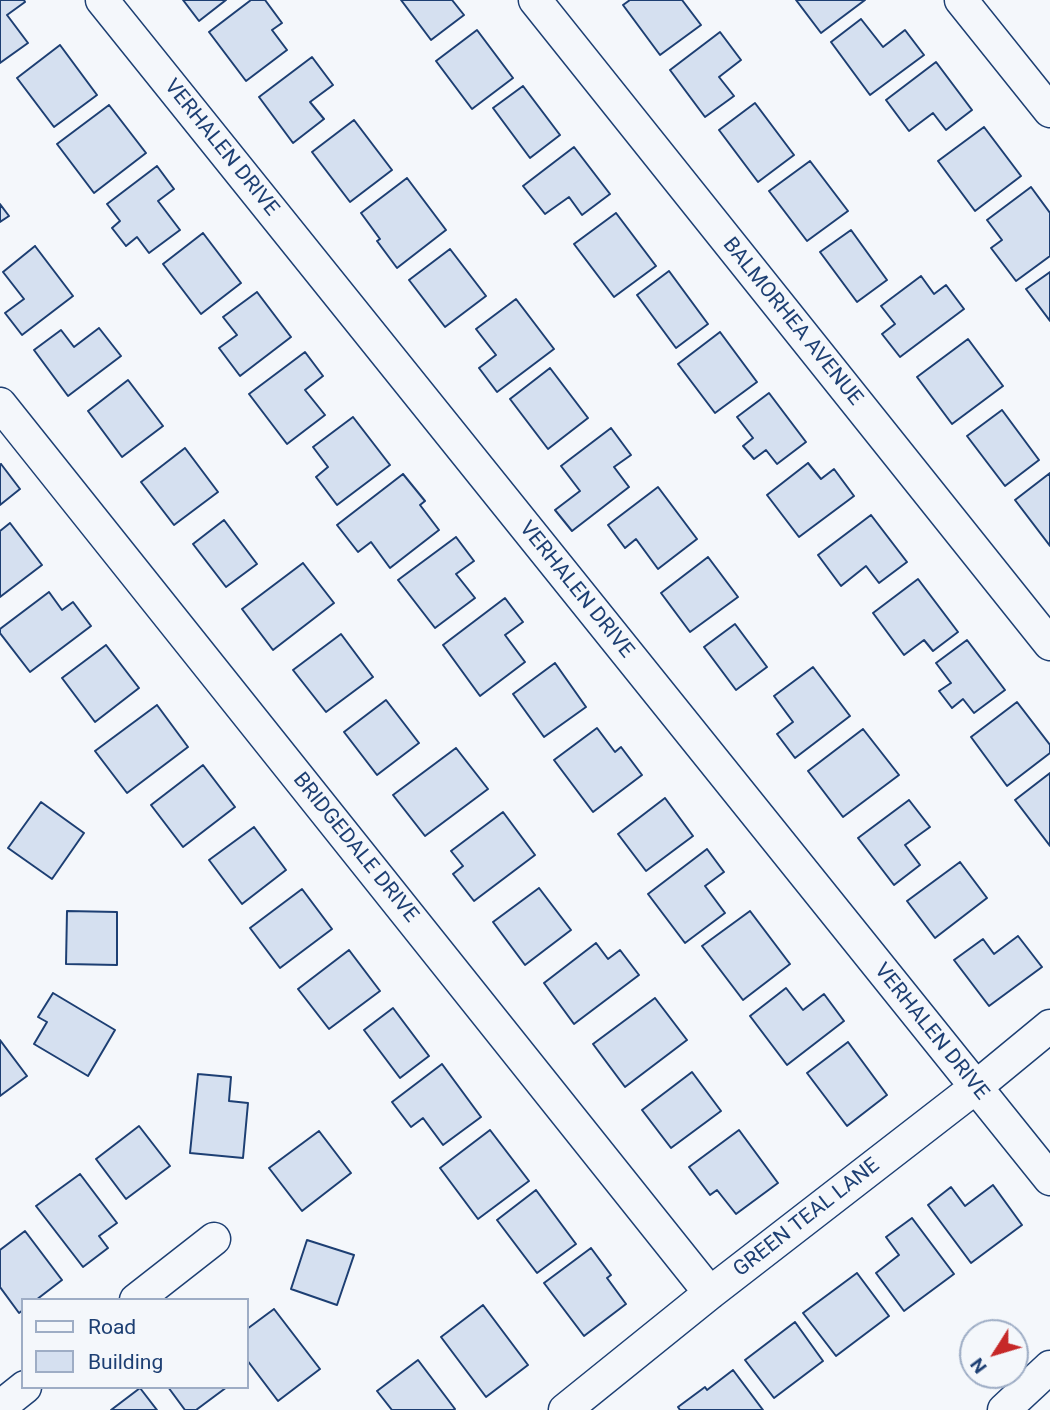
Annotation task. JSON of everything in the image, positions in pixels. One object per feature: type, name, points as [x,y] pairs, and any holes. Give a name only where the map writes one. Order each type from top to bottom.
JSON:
[{"type":"street","name":"VERHALEN DRIVE","points":[[102,0],[1050,1179]]},
{"type":"street","name":"BALMORHEA AVENUE","points":[[535,0],[1050,644]]},
{"type":"street","points":[[961,0],[1050,111]]},
{"type":"street","name":"BRIDGEDALE DRIVE","points":[[0,404],[710,1293]]},
{"type":"street","name":"GREEN TEAL LANE","points":[[565,1410],[1050,1026]]},
{"type":"street","points":[[139,1298],[214,1239]]},
{"type":"street","points":[[1004,1410],[1050,1367]]},
{"type":"street","points":[[0,1407],[22,1389]]},
{"type":"building","points":[[0,0],[24,0],[25,2],[7,15],[28,43],[0,63]]},
{"type":"building","points":[[183,0],[226,0],[199,21]]},
{"type":"building","points":[[251,0],[265,0],[282,23],[272,30],[287,50],[246,81],[209,32]]},
{"type":"building","points":[[401,0],[452,0],[464,15],[431,40]]},
{"type":"building","points":[[630,0],[682,0],[701,25],[660,55],[623,5]]},
{"type":"building","points":[[796,0],[865,0],[821,33]]},
{"type":"building","points":[[861,19],[883,47],[905,30],[924,55],[870,95],[831,42]]},
{"type":"building","points":[[477,30],[513,78],[472,109],[436,61]]},
{"type":"building","points":[[720,32],[741,60],[719,77],[734,96],[705,117],[670,70]]},
{"type":"building","points":[[60,45],[97,95],[54,127],[17,78]]},
{"type":"building","points":[[312,57],[333,85],[310,102],[324,119],[293,143],[259,97]]},
{"type":"building","points":[[936,62],[972,110],[946,130],[933,113],[909,131],[886,100]]},
{"type":"building","points":[[523,86],[560,135],[530,158],[493,108]]},
{"type":"building","points":[[755,103],[794,155],[758,182],[719,130]]},
{"type":"building","points":[[109,105],[146,153],[94,193],[57,144]]},
{"type":"building","points":[[354,120],[392,170],[350,202],[312,152]]},
{"type":"building","points":[[984,127],[1021,176],[975,211],[938,161]]},
{"type":"building","points":[[574,147],[610,194],[582,215],[569,197],[545,214],[523,186]]},
{"type":"building","points":[[810,161],[848,211],[807,241],[769,191]]},
{"type":"building","points":[[157,166],[174,189],[158,201],[180,230],[149,253],[137,237],[126,246],[112,228],[120,221],[107,204]]},
{"type":"building","points":[[407,178],[446,230],[397,268],[361,213]]},
{"type":"building","points":[[1031,187],[1050,213],[1050,256],[1016,281],[991,248],[1002,240],[987,220]]},
{"type":"building","points":[[0,204],[9,216],[0,222]]},
{"type":"building","points":[[616,213],[656,266],[614,297],[574,244]]},
{"type":"building","points":[[851,230],[887,280],[857,302],[820,252]]},
{"type":"building","points":[[203,233],[241,283],[201,314],[163,264]]},
{"type":"building","points":[[35,246],[73,296],[22,335],[5,313],[24,299],[3,272]]},
{"type":"building","points":[[450,249],[486,296],[445,327],[409,280]]},
{"type":"building","points":[[669,271],[708,324],[676,348],[637,295]]},
{"type":"building","points":[[1050,272],[1050,321],[1026,289]]},
{"type":"building","points":[[921,276],[934,294],[946,285],[964,309],[900,357],[882,334],[895,324],[881,306]]},
{"type":"building","points":[[257,292],[291,337],[240,376],[219,348],[237,335],[223,317]]},
{"type":"building","points":[[516,299],[554,349],[497,392],[479,368],[496,355],[476,329]]},
{"type":"building","points":[[99,328],[121,356],[68,396],[34,350],[61,330],[74,347]]},
{"type":"building","points":[[720,332],[757,382],[715,413],[678,364]]},
{"type":"building","points":[[968,339],[1003,386],[952,424],[917,377]]},
{"type":"building","points":[[305,352],[323,376],[305,390],[325,415],[287,444],[249,394]]},
{"type":"building","points":[[550,368],[588,418],[548,449],[510,399]]},
{"type":"building","points":[[128,380],[163,426],[122,457],[88,411]]},
{"type":"building","points":[[769,393],[806,442],[777,464],[766,450],[754,459],[743,446],[753,438],[737,417]]},
{"type":"building","points":[[1002,410],[1039,460],[1005,486],[967,436]]},
{"type":"building","points":[[353,417],[390,465],[337,505],[316,477],[328,467],[313,447]]},
{"type":"building","points":[[611,428],[631,455],[614,467],[629,487],[572,531],[555,510],[580,491],[561,466]]},
{"type":"building","points":[[185,448],[218,492],[174,525],[141,482]]},
{"type":"building","points":[[808,463],[821,479],[834,469],[854,496],[799,537],[767,495]]},
{"type":"building","points":[[0,465],[20,489],[0,505]]},
{"type":"building","points":[[1050,473],[1050,546],[1015,500]]},
{"type":"building","points":[[403,474],[425,501],[420,505],[439,530],[390,568],[371,542],[358,552],[337,525]]},
{"type":"building","points":[[658,487],[697,539],[658,569],[636,539],[625,548],[608,525]]},
{"type":"building","points":[[871,515],[907,562],[879,583],[866,566],[841,586],[818,555]]},
{"type":"building","points":[[224,520],[257,564],[226,587],[193,544]]},
{"type":"building","points":[[10,523],[42,565],[0,597],[0,531]]},
{"type":"building","points":[[456,537],[474,561],[456,574],[475,598],[435,628],[398,580]]},
{"type":"building","points":[[708,557],[738,597],[690,632],[661,593]]},
{"type":"building","points":[[303,563],[334,603],[273,650],[242,609]]},
{"type":"building","points":[[918,579],[958,632],[933,651],[924,640],[904,655],[873,613]]},
{"type":"building","points":[[49,592],[62,610],[73,602],[91,626],[30,672],[0,633],[0,629]]},
{"type":"building","points":[[505,598],[523,622],[505,635],[525,662],[480,696],[443,645]]},
{"type":"building","points":[[735,624],[767,667],[736,690],[704,647]]},
{"type":"building","points":[[341,634],[373,677],[326,712],[293,670]]},
{"type":"building","points":[[967,640],[1005,690],[974,713],[963,699],[952,708],[939,691],[951,683],[936,663]]},
{"type":"building","points":[[106,645],[139,688],[95,722],[62,678]]},
{"type":"building","points":[[555,663],[586,707],[544,737],[513,694]]},
{"type":"building","points":[[813,667],[850,716],[795,758],[777,734],[793,722],[774,696]]},
{"type":"building","points":[[386,700],[419,743],[377,775],[344,732]]},
{"type":"building","points":[[1017,702],[1050,745],[1050,753],[1007,786],[971,737]]},
{"type":"building","points":[[157,705],[188,747],[127,793],[95,751]]},
{"type":"building","points":[[597,728],[615,752],[621,747],[642,775],[593,812],[554,760]]},
{"type":"building","points":[[863,729],[899,775],[843,817],[808,771]]},
{"type":"building","points":[[456,748],[488,789],[425,836],[393,795]]},
{"type":"building","points":[[203,765],[235,807],[183,847],[151,805]]},
{"type":"building","points":[[1050,773],[1050,846],[1015,800]]},
{"type":"building","points":[[665,798],[693,836],[646,871],[618,834]]},
{"type":"building","points":[[909,800],[930,827],[905,845],[920,865],[894,885],[858,838]]},
{"type":"building","points":[[41,802],[84,833],[52,879],[8,848]]},
{"type":"building","points":[[503,812],[535,855],[474,901],[453,874],[463,866],[451,851]]},
{"type":"building","points":[[254,827],[286,870],[242,904],[209,860]]},
{"type":"building","points":[[707,849],[724,872],[705,886],[725,913],[685,943],[648,894]]},
{"type":"building","points":[[960,862],[987,898],[935,938],[907,901]]},
{"type":"building","points":[[539,888],[571,930],[525,965],[493,922]]},
{"type":"building","points":[[302,889],[332,929],[280,968],[250,928]]},
{"type":"building","points":[[67,911],[117,912],[117,965],[66,964]]},
{"type":"building","points":[[750,911],[790,964],[743,1000],[702,946]]},
{"type":"building","points":[[1018,936],[1042,967],[989,1006],[954,960],[983,939],[994,954]]},
{"type":"building","points":[[596,943],[608,959],[620,950],[639,975],[574,1024],[544,983]]},
{"type":"building","points":[[349,950],[380,991],[329,1029],[298,989]]},
{"type":"building","points":[[786,988],[803,1010],[824,994],[844,1021],[787,1065],[750,1016]]},
{"type":"building","points":[[53,993],[115,1030],[88,1076],[34,1044],[47,1022],[38,1017]]},
{"type":"building","points":[[655,998],[687,1040],[625,1087],[593,1044]]},
{"type":"building","points":[[393,1008],[429,1056],[400,1078],[364,1030]]},
{"type":"building","points":[[0,1040],[27,1076],[0,1096]]},
{"type":"building","points":[[848,1042],[887,1095],[847,1126],[807,1073]]},
{"type":"building","points":[[442,1064],[481,1117],[443,1145],[423,1118],[411,1127],[392,1102]]},
{"type":"building","points":[[692,1072],[721,1111],[671,1148],[642,1110]]},
{"type":"building","points":[[198,1074],[231,1077],[229,1101],[248,1103],[243,1158],[190,1153]]},
{"type":"building","points":[[139,1126],[170,1166],[126,1199],[96,1159]]},
{"type":"building","points":[[490,1130],[529,1181],[478,1219],[440,1168]]},
{"type":"building","points":[[739,1130],[778,1183],[736,1214],[717,1190],[710,1195],[689,1167]]},
{"type":"building","points":[[319,1131],[351,1173],[302,1211],[269,1168]]},
{"type":"building","points":[[80,1174],[117,1223],[99,1236],[108,1248],[83,1267],[36,1206]]},
{"type":"building","points":[[993,1185],[1022,1225],[971,1263],[928,1205],[951,1187],[965,1206]]},
{"type":"building","points":[[536,1190],[576,1244],[537,1273],[497,1220]]},
{"type":"building","points":[[912,1218],[954,1274],[904,1311],[876,1273],[899,1255],[886,1237]]},
{"type":"building","points":[[25,1231],[62,1280],[39,1298],[21,1298],[19,1313],[0,1287],[0,1250]]},
{"type":"building","points":[[307,1240],[354,1255],[337,1305],[291,1289]]},
{"type":"building","points":[[591,1248],[611,1275],[607,1278],[626,1304],[584,1336],[544,1283]]},
{"type":"building","points":[[857,1273],[889,1316],[836,1356],[803,1313]]},
{"type":"building","points":[[483,1305],[528,1365],[486,1397],[441,1337]]},
{"type":"building","points":[[274,1309],[320,1369],[278,1401],[248,1361],[248,1328]]},
{"type":"building","points":[[795,1322],[823,1361],[774,1398],[745,1360]]},
{"type":"building","points":[[418,1360],[455,1409],[392,1410],[377,1391]]},
{"type":"building","points":[[733,1370],[763,1410],[680,1410],[678,1407]]},
{"type":"building","points":[[141,1389],[157,1410],[111,1410]]},
{"type":"building","points":[[169,1389],[224,1389],[196,1410],[185,1410]]}]
